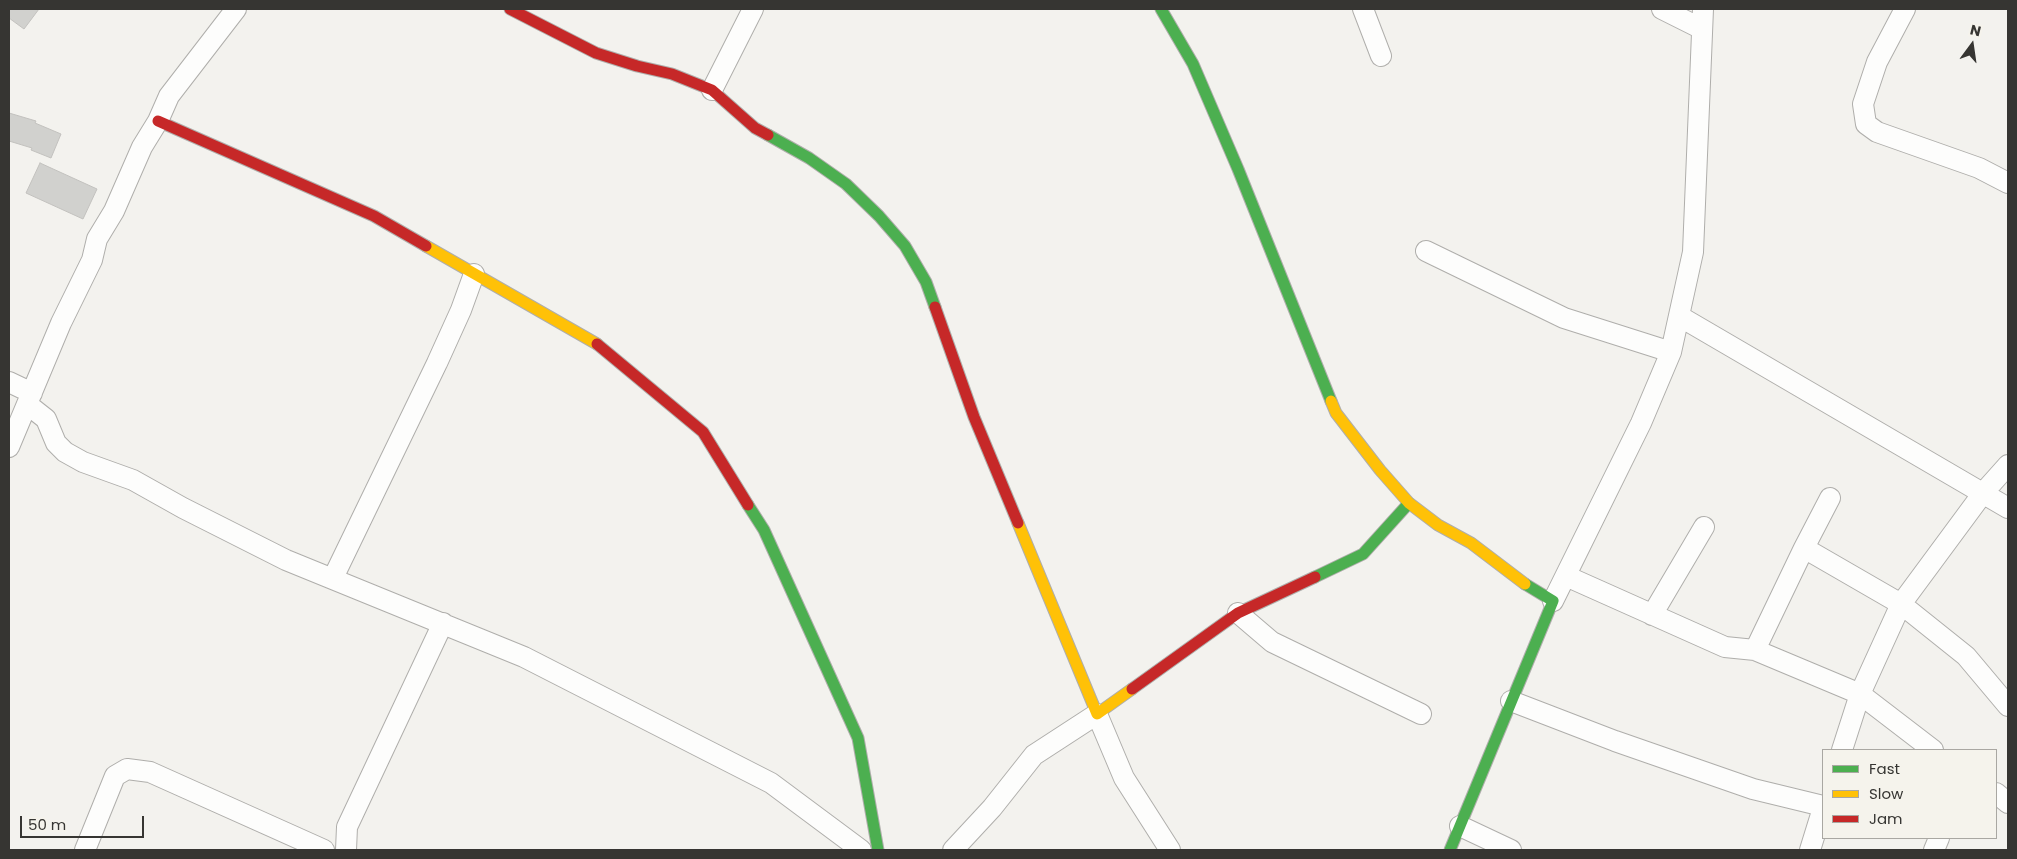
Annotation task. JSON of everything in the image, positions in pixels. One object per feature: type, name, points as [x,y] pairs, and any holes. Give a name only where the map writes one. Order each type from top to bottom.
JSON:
[{"type":"street","points":[[9,447],[61,323],[92,260],[97,239],[114,211],[142,147],[158,121],[169,96],[236,9]]},
{"type":"street","points":[[510,9],[596,53],[637,66],[672,74],[712,90],[755,128],[808,158],[846,184],[879,216],[905,246],[926,282],[974,417],[1124,778],[1170,850]]},
{"type":"street","points":[[712,90],[753,9]]},
{"type":"street","points":[[1161,9],[1192,64],[1238,169],[1336,413],[1380,470],[1409,503],[1438,525],[1471,543],[1530,588],[1552,601]]},
{"type":"street","points":[[1363,9],[1381,56]]},
{"type":"street","points":[[1662,9],[1702,29]]},
{"type":"street","points":[[1450,850],[1552,601],[1641,423],[1671,352],[1693,252],[1703,9]]},
{"type":"street","points":[[1905,9],[1877,62],[1863,104],[1866,124],[1876,132],[2007,178]]},
{"type":"street","points":[[158,121],[374,216],[602,347],[703,432],[764,530],[858,738],[878,850]]},
{"type":"street","points":[[1426,251],[1564,318],[1671,352]]},
{"type":"street","points":[[333,578],[441,354],[461,310],[474,274]]},
{"type":"street","points":[[1679,316],[2008,508]]},
{"type":"street","points":[[9,382],[29,399],[46,419],[56,443],[65,452],[83,462],[133,480],[183,508],[286,560],[524,657],[771,783],[861,850]]},
{"type":"street","points":[[1842,749],[1860,694],[1902,604],[1983,493],[2008,465]]},
{"type":"street","points":[[1755,650],[1830,498]]},
{"type":"street","points":[[953,850],[992,808],[1034,755],[1097,714],[1238,613],[1363,554],[1409,503]]},
{"type":"street","points":[[1652,614],[1704,527]]},
{"type":"street","points":[[1804,548],[1902,604],[1966,656],[2008,706]]},
{"type":"street","points":[[1566,576],[1725,646],[1755,650],[1860,694],[1931,749]]},
{"type":"street","points":[[1238,613],[1272,642],[1421,714]]},
{"type":"street","points":[[346,850],[347,826],[443,624]]},
{"type":"street","points":[[1511,701],[1615,741],[1753,789],[1822,807]]},
{"type":"street","points":[[85,850],[115,776],[127,769],[150,772],[324,850]]},
{"type":"street","points":[[1997,794],[2008,803]]},
{"type":"street","points":[[1810,850],[1822,810]]},
{"type":"street","points":[[1460,826],[1511,850]]},
{"type":"building","points":[[9,9],[39,9],[24,29],[9,18]]},
{"type":"building","points":[[9,113],[36,121],[35,123],[61,134],[51,158],[31,150],[32,148],[9,141]]},
{"type":"building","points":[[40,163],[97,189],[83,219],[26,193]]},
{"type":"traffic: fast","points":[[1161,9],[1193,64],[1238,169],[1331,401]]},
{"type":"traffic: fast","points":[[768,135],[809,158],[846,184],[879,216],[905,246],[926,282],[935,307]]},
{"type":"traffic: fast","points":[[1315,577],[1363,554],[1409,503]]},
{"type":"traffic: fast","points":[[748,505],[764,530],[858,738],[878,850]]},
{"type":"traffic: fast","points":[[1450,850],[1553,601],[1525,584]]},
{"type":"traffic: slow","points":[[426,246],[597,344]]},
{"type":"traffic: slow","points":[[1331,401],[1336,413],[1380,470],[1409,503],[1438,525],[1471,543],[1525,584]]},
{"type":"traffic: slow","points":[[1018,523],[1097,714],[1132,689]]},
{"type":"traffic: jam","points":[[510,9],[596,53],[637,66],[672,74],[712,90],[755,128],[768,135]]},
{"type":"traffic: jam","points":[[158,121],[374,216],[426,246]]},
{"type":"traffic: jam","points":[[935,307],[974,417],[1018,523]]},
{"type":"traffic: jam","points":[[597,344],[703,432],[748,505]]},
{"type":"traffic: jam","points":[[1132,689],[1238,613],[1315,577]]}]
